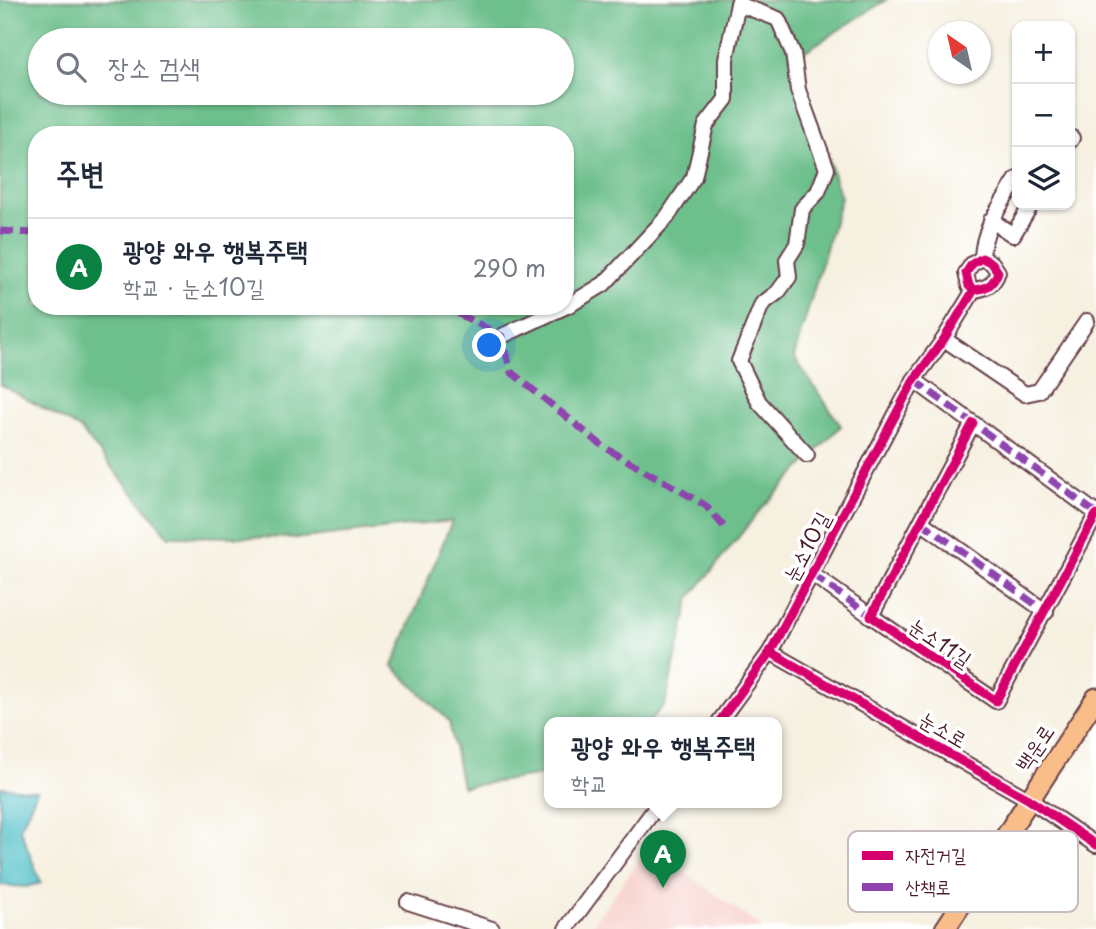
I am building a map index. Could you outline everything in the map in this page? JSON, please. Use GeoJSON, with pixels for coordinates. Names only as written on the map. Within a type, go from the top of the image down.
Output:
{"type":"FeatureCollection","features":[{"type":"Feature","properties":{"kind":"main road","name":"백운로"},"geometry":{"type":"LineString","coordinates":[[1008,831],[1096,698]]}},
{"type":"Feature","properties":{"kind":"main road","name":"백운로"},"geometry":{"type":"LineString","coordinates":[[945,929],[956,912]]}},
{"type":"Feature","properties":{"kind":"street"},"geometry":{"type":"LineString","coordinates":[[574,302],[604,284],[667,217],[694,177],[706,125],[726,99],[726,59],[738,2],[778,19],[793,53],[798,90],[827,170],[818,192],[802,209],[797,244],[787,260],[789,277],[778,292],[762,304],[739,361],[759,402],[807,455]]}},
{"type":"Feature","properties":{"kind":"street"},"geometry":{"type":"LineString","coordinates":[[982,258],[982,243],[991,220],[1012,186]]}},
{"type":"Feature","properties":{"kind":"street"},"geometry":{"type":"LineString","coordinates":[[991,220],[1013,235],[1028,210]]}},
{"type":"Feature","properties":{"kind":"street"},"geometry":{"type":"LineString","coordinates":[[982,258],[992,263],[998,272],[993,283],[984,289],[974,290],[969,286],[967,273],[972,264],[982,258]]}},
{"type":"Feature","properties":{"kind":"street","name":"눈소10길"},"geometry":{"type":"LineString","coordinates":[[723,717],[770,652],[914,380],[944,339],[974,290]]}},
{"type":"Feature","properties":{"kind":"street"},"geometry":{"type":"LineString","coordinates":[[502,336],[547,315]]}},
{"type":"Feature","properties":{"kind":"street"},"geometry":{"type":"LineString","coordinates":[[944,339],[1025,394],[1038,391],[1087,321]]}},
{"type":"Feature","properties":{"kind":"street"},"geometry":{"type":"LineString","coordinates":[[914,380],[1096,514]]}},
{"type":"Feature","properties":{"kind":"street"},"geometry":{"type":"LineString","coordinates":[[813,575],[871,616],[973,424]]}},
{"type":"Feature","properties":{"kind":"street","name":"눈소11길"},"geometry":{"type":"LineString","coordinates":[[871,616],[996,701],[1046,612],[1096,514]]}},
{"type":"Feature","properties":{"kind":"street"},"geometry":{"type":"LineString","coordinates":[[921,522],[1046,612]]}},
{"type":"Feature","properties":{"kind":"street","name":"눈소로"},"geometry":{"type":"LineString","coordinates":[[770,652],[1028,799],[1075,831]]}},
{"type":"Feature","properties":{"kind":"street"},"geometry":{"type":"LineString","coordinates":[[566,929],[656,808]]}},
{"type":"Feature","properties":{"kind":"street","name":"눈소로"},"geometry":{"type":"LineString","coordinates":[[1078,833],[1096,845]]}},
{"type":"Feature","properties":{"kind":"street"},"geometry":{"type":"LineString","coordinates":[[408,902],[492,929]]}},
{"type":"Feature","properties":{"kind":"shaded area"},"geometry":{"type":"Polygon","coordinates":[[[649,847],[764,929],[589,929],[649,847]]]}},
{"type":"Feature","properties":{"kind":"green space"},"geometry":{"type":"Polygon","coordinates":[[[0,0],[886,0],[796,57],[841,198],[794,357],[841,426],[761,509],[690,598],[665,704],[653,717],[544,717],[544,775],[462,787],[449,721],[393,666],[452,521],[303,538],[169,536],[80,429],[0,384],[0,0]]]}},
{"type":"Feature","properties":{"kind":"water"},"geometry":{"type":"Polygon","coordinates":[[[0,787],[37,791],[20,829],[41,883],[26,887],[0,885],[0,787]]]}},
{"type":"Feature","properties":{"kind":"marked path"},"geometry":{"type":"LineString","coordinates":[[0,231],[28,233]]}},
{"type":"Feature","properties":{"kind":"marked path"},"geometry":{"type":"LineString","coordinates":[[461,315],[502,336],[511,372],[604,447],[705,505],[727,530]]}},
{"type":"Feature","properties":{"kind":"marked path"},"geometry":{"type":"LineString","coordinates":[[914,380],[1096,513]]}},
{"type":"Feature","properties":{"kind":"marked path"},"geometry":{"type":"LineString","coordinates":[[921,522],[1046,612]]}},
{"type":"Feature","properties":{"kind":"marked path"},"geometry":{"type":"LineString","coordinates":[[813,575],[871,616]]}},
{"type":"Feature","properties":{"kind":"cycle path"},"geometry":{"type":"LineString","coordinates":[[982,258],[992,263],[998,272],[992,283],[974,290],[969,286],[966,273],[972,264],[982,258]]}},
{"type":"Feature","properties":{"kind":"cycle path"},"geometry":{"type":"LineString","coordinates":[[723,717],[770,652],[914,380],[944,339],[974,290]]}},
{"type":"Feature","properties":{"kind":"cycle path"},"geometry":{"type":"LineString","coordinates":[[973,423],[871,616],[996,701],[1096,515]]}},
{"type":"Feature","properties":{"kind":"cycle path"},"geometry":{"type":"LineString","coordinates":[[770,652],[1028,799],[1075,831]]}},
{"type":"Feature","properties":{"kind":"cycle path"},"geometry":{"type":"LineString","coordinates":[[1078,833],[1096,845]]}},
{"type":"Feature","properties":{"kind":"place","name":"광양 와우 행복주택"},"geometry":{"type":"Point","coordinates":[663,888]}}]}
